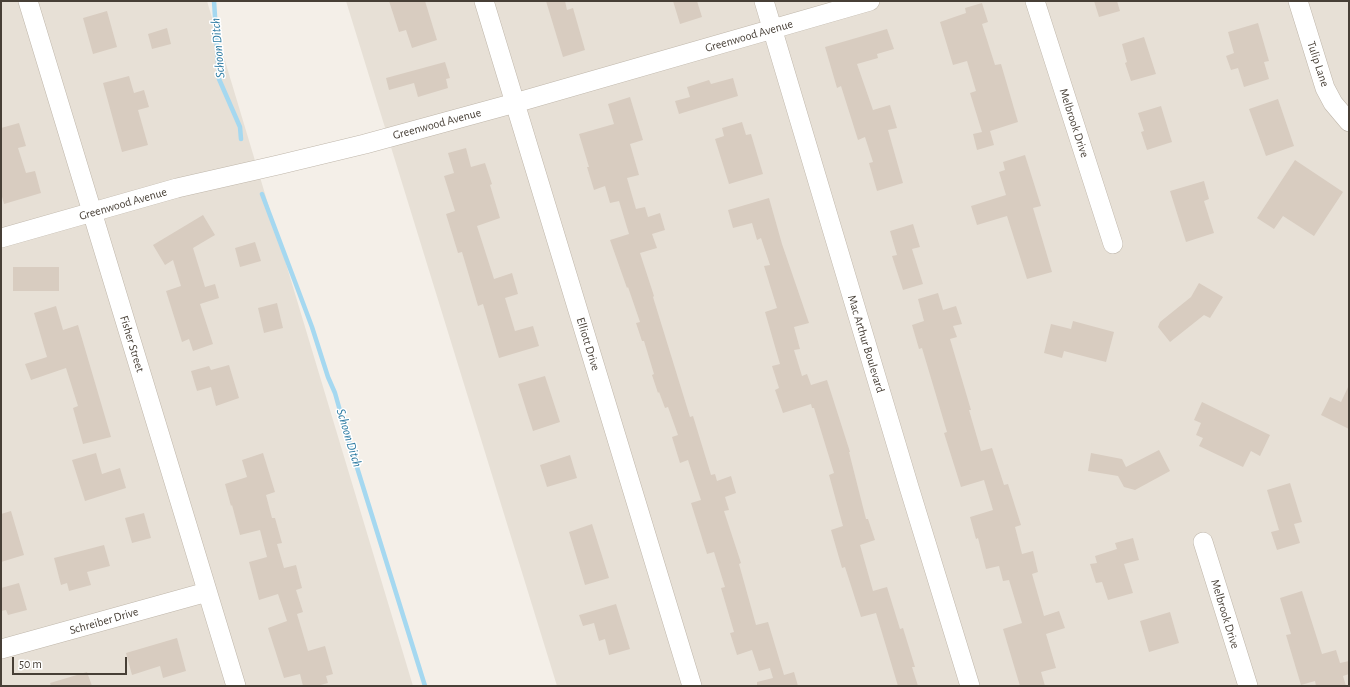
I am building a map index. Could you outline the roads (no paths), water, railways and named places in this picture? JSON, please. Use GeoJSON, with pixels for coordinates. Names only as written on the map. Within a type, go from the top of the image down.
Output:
{"type":"FeatureCollection","features":[{"type":"Feature","properties":{"kind":"street","name":"Fisher Street"},"geometry":{"type":"LineString","coordinates":[[28,1],[236,686]]}},
{"type":"Feature","properties":{"kind":"street","name":"Elliott Drive"},"geometry":{"type":"LineString","coordinates":[[484,1],[692,686]]}},
{"type":"Feature","properties":{"kind":"street","name":"Mac Arthur Boulevard"},"geometry":{"type":"LineString","coordinates":[[764,1],[970,686]]}},
{"type":"Feature","properties":{"kind":"street","name":"Greenwood Avenue"},"geometry":{"type":"LineString","coordinates":[[1,238],[177,188],[365,144],[870,1]]}},
{"type":"Feature","properties":{"kind":"street","name":"Melbrook Drive"},"geometry":{"type":"LineString","coordinates":[[1035,1],[1113,244]]}},
{"type":"Feature","properties":{"kind":"street","name":"Tulip Lane"},"geometry":{"type":"LineString","coordinates":[[1298,1],[1325,88],[1333,103],[1348,122]]}},
{"type":"Feature","properties":{"kind":"street","name":"Melbrook Drive"},"geometry":{"type":"LineString","coordinates":[[1203,542],[1248,686]]}},
{"type":"Feature","properties":{"kind":"street","name":"Schreiber Drive"},"geometry":{"type":"LineString","coordinates":[[1,650],[207,592]]}},
{"type":"Feature","properties":{"kind":"waterway","name":"Schoon Ditch"},"geometry":{"type":"LineString","coordinates":[[214,1],[219,79],[240,127],[241,139]]}},
{"type":"Feature","properties":{"kind":"waterway","name":"Schoon Ditch"},"geometry":{"type":"LineString","coordinates":[[262,194],[335,393],[425,686]]}}]}
